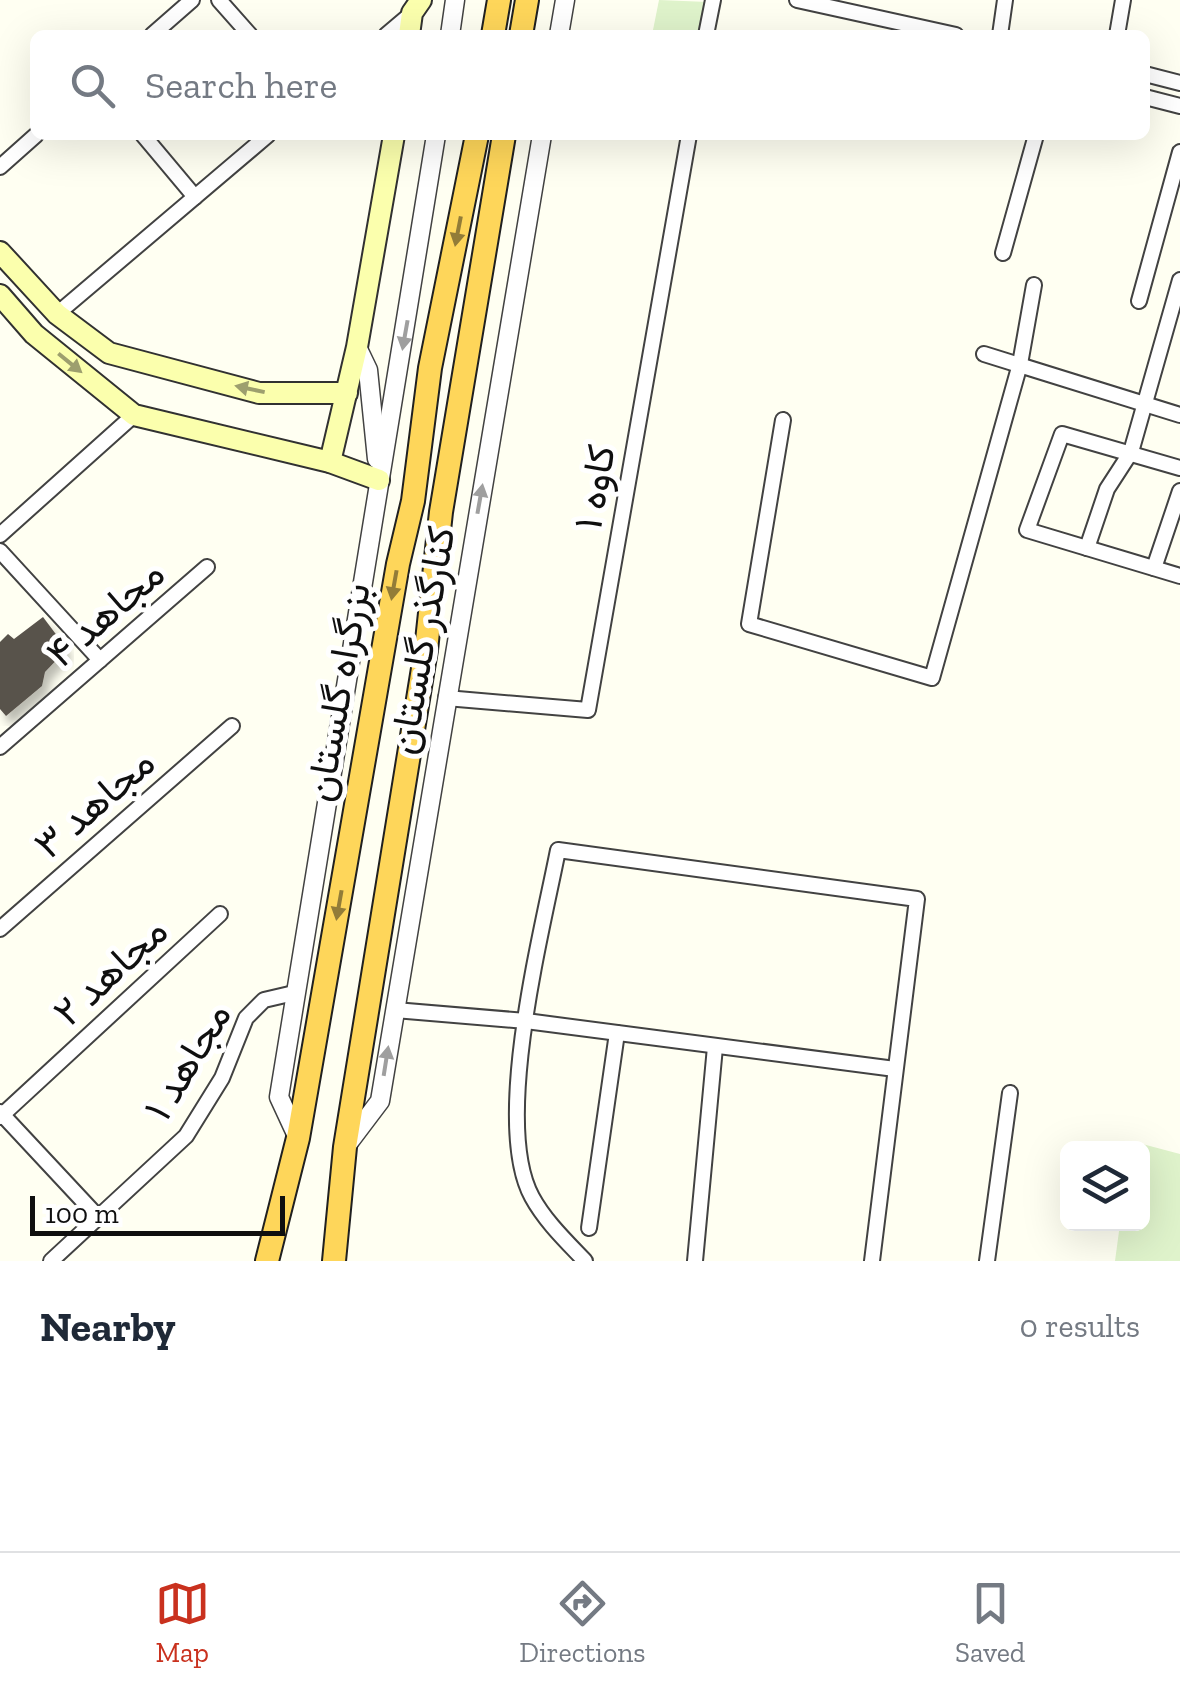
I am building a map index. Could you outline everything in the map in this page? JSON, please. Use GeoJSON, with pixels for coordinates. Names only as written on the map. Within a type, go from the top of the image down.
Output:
{"type":"FeatureCollection","features":[{"type":"Feature","properties":{"kind":"highway"},"geometry":{"type":"LineString","coordinates":[[494,30],[499,0]]}},
{"type":"Feature","properties":{"kind":"highway"},"geometry":{"type":"LineString","coordinates":[[522,30],[527,0]]}},
{"type":"Feature","properties":{"kind":"highway","name":"بزرگراه گلستان"},"geometry":{"type":"LineString","coordinates":[[268,1261],[298,1138],[376,691],[414,500],[430,368],[476,140]]}},
{"type":"Feature","properties":{"kind":"highway","name":"بزرگراه گلستان"},"geometry":{"type":"LineString","coordinates":[[334,1261],[346,1147],[418,697],[442,512],[503,140]]}},
{"type":"Feature","properties":{"kind":"highway"},"geometry":{"type":"LineString","coordinates":[[376,691],[395,704],[418,697]]}},
{"type":"Feature","properties":{"kind":"highway"},"geometry":{"type":"LineString","coordinates":[[369,730],[391,718],[412,732]]}},
{"type":"Feature","properties":{"kind":"main road"},"geometry":{"type":"LineString","coordinates":[[330,462],[357,347],[393,140]]}},
{"type":"Feature","properties":{"kind":"main road"},"geometry":{"type":"LineString","coordinates":[[0,252],[57,314],[109,353],[259,393],[347,393]]}},
{"type":"Feature","properties":{"kind":"main road"},"geometry":{"type":"LineString","coordinates":[[4,308],[134,415],[330,462],[379,480]]}},
{"type":"Feature","properties":{"kind":"main road"},"geometry":{"type":"LineString","coordinates":[[34,334],[57,314]]}},
{"type":"Feature","properties":{"kind":"street"},"geometry":{"type":"LineString","coordinates":[[158,30],[192,0]]}},
{"type":"Feature","properties":{"kind":"street"},"geometry":{"type":"LineString","coordinates":[[219,0],[246,30]]}},
{"type":"Feature","properties":{"kind":"street"},"geometry":{"type":"LineString","coordinates":[[451,30],[455,0]]}},
{"type":"Feature","properties":{"kind":"street"},"geometry":{"type":"LineString","coordinates":[[560,30],[565,0]]}},
{"type":"Feature","properties":{"kind":"street"},"geometry":{"type":"LineString","coordinates":[[707,30],[712,0]]}},
{"type":"Feature","properties":{"kind":"street"},"geometry":{"type":"LineString","coordinates":[[797,0],[933,30]]}},
{"type":"Feature","properties":{"kind":"street"},"geometry":{"type":"LineString","coordinates":[[1001,30],[1006,0]]}},
{"type":"Feature","properties":{"kind":"street"},"geometry":{"type":"LineString","coordinates":[[1119,30],[1123,0]]}},
{"type":"Feature","properties":{"kind":"street"},"geometry":{"type":"LineString","coordinates":[[391,30],[416,6]]}},
{"type":"Feature","properties":{"kind":"street"},"geometry":{"type":"LineString","coordinates":[[1150,75],[1180,83]]}},
{"type":"Feature","properties":{"kind":"street"},"geometry":{"type":"LineString","coordinates":[[1150,97],[1180,106]]}},
{"type":"Feature","properties":{"kind":"street"},"geometry":{"type":"LineString","coordinates":[[0,166],[30,140]]}},
{"type":"Feature","properties":{"kind":"street"},"geometry":{"type":"LineString","coordinates":[[147,140],[195,197]]}},
{"type":"Feature","properties":{"kind":"street"},"geometry":{"type":"LineString","coordinates":[[57,314],[262,140]]}},
{"type":"Feature","properties":{"kind":"street","name":"کنارگذر گلستان"},"geometry":{"type":"LineString","coordinates":[[298,1138],[279,1097],[435,140]]}},
{"type":"Feature","properties":{"kind":"street","name":"کنارگذر گلستان"},"geometry":{"type":"LineString","coordinates":[[346,1147],[380,1101],[541,140]]}},
{"type":"Feature","properties":{"kind":"street","name":"کاوه ۱"},"geometry":{"type":"LineString","coordinates":[[446,698],[588,710],[688,140]]}},
{"type":"Feature","properties":{"kind":"street"},"geometry":{"type":"LineString","coordinates":[[1003,253],[1035,140]]}},
{"type":"Feature","properties":{"kind":"street"},"geometry":{"type":"LineString","coordinates":[[1139,301],[1180,152]]}},
{"type":"Feature","properties":{"kind":"street"},"geometry":{"type":"LineString","coordinates":[[1087,548],[1107,490],[1131,452],[1180,280]]}},
{"type":"Feature","properties":{"kind":"street"},"geometry":{"type":"LineString","coordinates":[[783,420],[749,624],[932,678],[1020,364],[1034,285]]}},
{"type":"Feature","properties":{"kind":"street"},"geometry":{"type":"LineString","coordinates":[[357,347],[368,370],[379,480]]}},
{"type":"Feature","properties":{"kind":"street"},"geometry":{"type":"LineString","coordinates":[[984,354],[1180,415]]}},
{"type":"Feature","properties":{"kind":"street"},"geometry":{"type":"LineString","coordinates":[[0,535],[134,415]]}},
{"type":"Feature","properties":{"kind":"street"},"geometry":{"type":"LineString","coordinates":[[1180,468],[1062,434],[1027,530],[1180,576]]}},
{"type":"Feature","properties":{"kind":"street"},"geometry":{"type":"LineString","coordinates":[[1154,568],[1180,492]]}},
{"type":"Feature","properties":{"kind":"street"},"geometry":{"type":"LineString","coordinates":[[0,551],[100,660]]}},
{"type":"Feature","properties":{"kind":"street","name":"مجاهد ۴"},"geometry":{"type":"LineString","coordinates":[[0,747],[207,567]]}},
{"type":"Feature","properties":{"kind":"street","name":"مجاهد ۳"},"geometry":{"type":"LineString","coordinates":[[2,923],[232,726]]}},
{"type":"Feature","properties":{"kind":"street"},"geometry":{"type":"LineString","coordinates":[[586,1261],[530,1195],[517,1142],[526,1021],[558,850],[918,898],[872,1261]]}},
{"type":"Feature","properties":{"kind":"street","name":"مجاهد ۲"},"geometry":{"type":"LineString","coordinates":[[1,1114],[220,914]]}},
{"type":"Feature","properties":{"kind":"street","name":"۱ مجاهد"},"geometry":{"type":"LineString","coordinates":[[50,1261],[186,1136],[222,1078],[246,1018],[264,1000],[294,993]]}},
{"type":"Feature","properties":{"kind":"street"},"geometry":{"type":"LineString","coordinates":[[395,1010],[526,1021],[895,1069]]}},
{"type":"Feature","properties":{"kind":"street"},"geometry":{"type":"LineString","coordinates":[[589,1228],[617,1033]]}},
{"type":"Feature","properties":{"kind":"street"},"geometry":{"type":"LineString","coordinates":[[695,1261],[715,1047]]}},
{"type":"Feature","properties":{"kind":"street"},"geometry":{"type":"LineString","coordinates":[[987,1261],[1010,1093]]}},
{"type":"Feature","properties":{"kind":"street"},"geometry":{"type":"LineString","coordinates":[[1,1114],[98,1217]]}},
{"type":"Feature","properties":{"kind":"green space"},"geometry":{"type":"Polygon","coordinates":[[[659,0],[708,2],[701,30],[653,30],[659,0]]]}},
{"type":"Feature","properties":{"kind":"green space"},"geometry":{"type":"Polygon","coordinates":[[[1150,1146],[1180,1154],[1180,1261],[1115,1261],[1119,1231],[1150,1231],[1150,1146]]]}},
{"type":"Feature","properties":{"kind":"building"},"geometry":{"type":"Polygon","coordinates":[[[43,617],[67,649],[45,672],[42,686],[6,716],[0,709],[0,642],[8,634],[14,639],[43,617]]]}}]}
